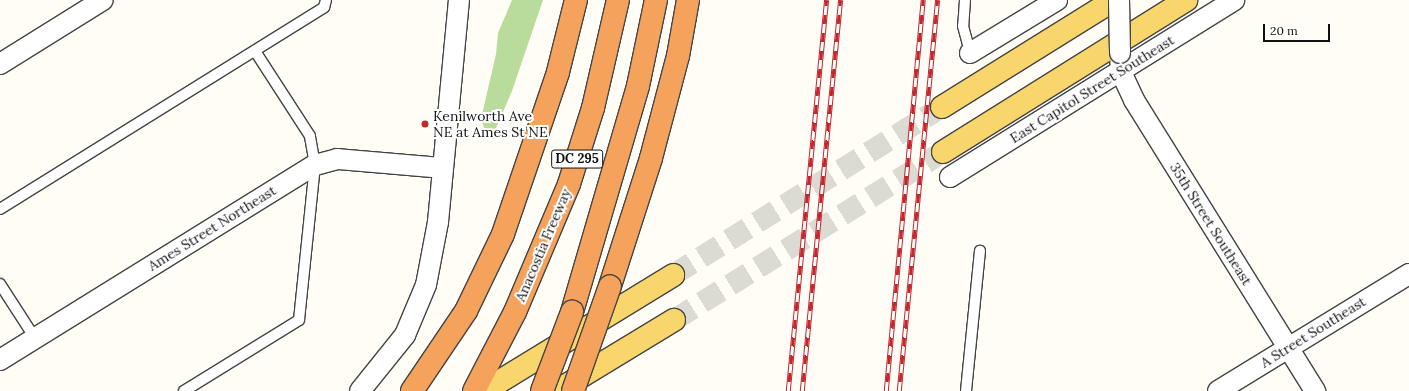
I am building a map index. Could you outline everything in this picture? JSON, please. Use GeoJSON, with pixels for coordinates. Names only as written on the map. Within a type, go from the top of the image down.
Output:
{"type":"FeatureCollection","features":[{"type":"Feature","properties":{"kind":"highway"},"geometry":{"type":"LineString","coordinates":[[412,391],[466,311],[503,234],[558,72],[576,0]]}},
{"type":"Feature","properties":{"kind":"highway","name":"Anacostia Freeway"},"geometry":{"type":"LineString","coordinates":[[474,391],[515,312],[569,184],[593,108],[618,0]]}},
{"type":"Feature","properties":{"kind":"highway"},"geometry":{"type":"LineString","coordinates":[[542,391],[572,312],[636,93],[656,0]]}},
{"type":"Feature","properties":{"kind":"highway"},"geometry":{"type":"LineString","coordinates":[[573,391],[610,286],[656,136],[678,56],[688,0]]}},
{"type":"Feature","properties":{"kind":"main road"},"geometry":{"type":"LineString","coordinates":[[942,107],[1114,0]]}},
{"type":"Feature","properties":{"kind":"main road","name":"East Capitol Street Southeast"},"geometry":{"type":"LineString","coordinates":[[943,152],[1186,0]]}},
{"type":"Feature","properties":{"kind":"main road"},"geometry":{"type":"LineString","coordinates":[[484,391],[673,275]]}},
{"type":"Feature","properties":{"kind":"main road"},"geometry":{"type":"LineString","coordinates":[[558,391],[674,320]]}},
{"type":"Feature","properties":{"kind":"street"},"geometry":{"type":"LineString","coordinates":[[0,64],[103,0]]}},
{"type":"Feature","properties":{"kind":"street"},"geometry":{"type":"LineString","coordinates":[[360,391],[405,335],[420,306],[435,243],[459,0]]}},
{"type":"Feature","properties":{"kind":"street"},"geometry":{"type":"LineString","coordinates":[[970,53],[1057,0]]}},
{"type":"Feature","properties":{"kind":"street"},"geometry":{"type":"LineString","coordinates":[[1119,0],[1121,62]]}},
{"type":"Feature","properties":{"kind":"street","name":"East Capitol Street Southeast"},"geometry":{"type":"LineString","coordinates":[[950,177],[1121,62],[1234,0]]}},
{"type":"Feature","properties":{"kind":"street","name":"35th Street Southeast"},"geometry":{"type":"LineString","coordinates":[[1121,62],[1134,100],[1315,391]]}},
{"type":"Feature","properties":{"kind":"street","name":"Ames Street Northeast"},"geometry":{"type":"LineString","coordinates":[[0,360],[315,165],[337,159],[443,168]]}},
{"type":"Feature","properties":{"kind":"street","name":"A Street Southeast"},"geometry":{"type":"LineString","coordinates":[[1218,391],[1409,274]]}},
{"type":"Feature","properties":{"kind":"lane"},"geometry":{"type":"LineString","coordinates":[[0,209],[324,7],[326,0]]}},
{"type":"Feature","properties":{"kind":"lane"},"geometry":{"type":"LineString","coordinates":[[965,0],[963,26],[970,53]]}},
{"type":"Feature","properties":{"kind":"lane"},"geometry":{"type":"LineString","coordinates":[[184,391],[299,320],[315,165],[310,136],[255,51]]}},
{"type":"Feature","properties":{"kind":"lane"},"geometry":{"type":"LineString","coordinates":[[966,391],[980,251]]}},
{"type":"Feature","properties":{"kind":"lane"},"geometry":{"type":"LineString","coordinates":[[0,284],[35,338]]}},
{"type":"Feature","properties":{"kind":"green space"},"geometry":{"type":"Polygon","coordinates":[[[512,0],[543,0],[512,91],[496,128],[485,131],[481,119],[496,54],[498,33],[512,0]]]}},
{"type":"Feature","properties":{"kind":"tunnel"},"geometry":{"type":"LineString","coordinates":[[673,275],[942,107]]}},
{"type":"Feature","properties":{"kind":"tunnel"},"geometry":{"type":"LineString","coordinates":[[674,320],[943,152]]}},
{"type":"Feature","properties":{"kind":"railway"},"geometry":{"type":"LineString","coordinates":[[788,391],[826,0]]}},
{"type":"Feature","properties":{"kind":"railway"},"geometry":{"type":"LineString","coordinates":[[802,391],[840,0]]}},
{"type":"Feature","properties":{"kind":"railway"},"geometry":{"type":"LineString","coordinates":[[886,391],[923,0]]}},
{"type":"Feature","properties":{"kind":"railway"},"geometry":{"type":"LineString","coordinates":[[899,391],[937,0]]}},
{"type":"Feature","properties":{"kind":"place","name":"Kenilworth Ave NE at Ames St NE"},"geometry":{"type":"Point","coordinates":[425,124]}}]}
